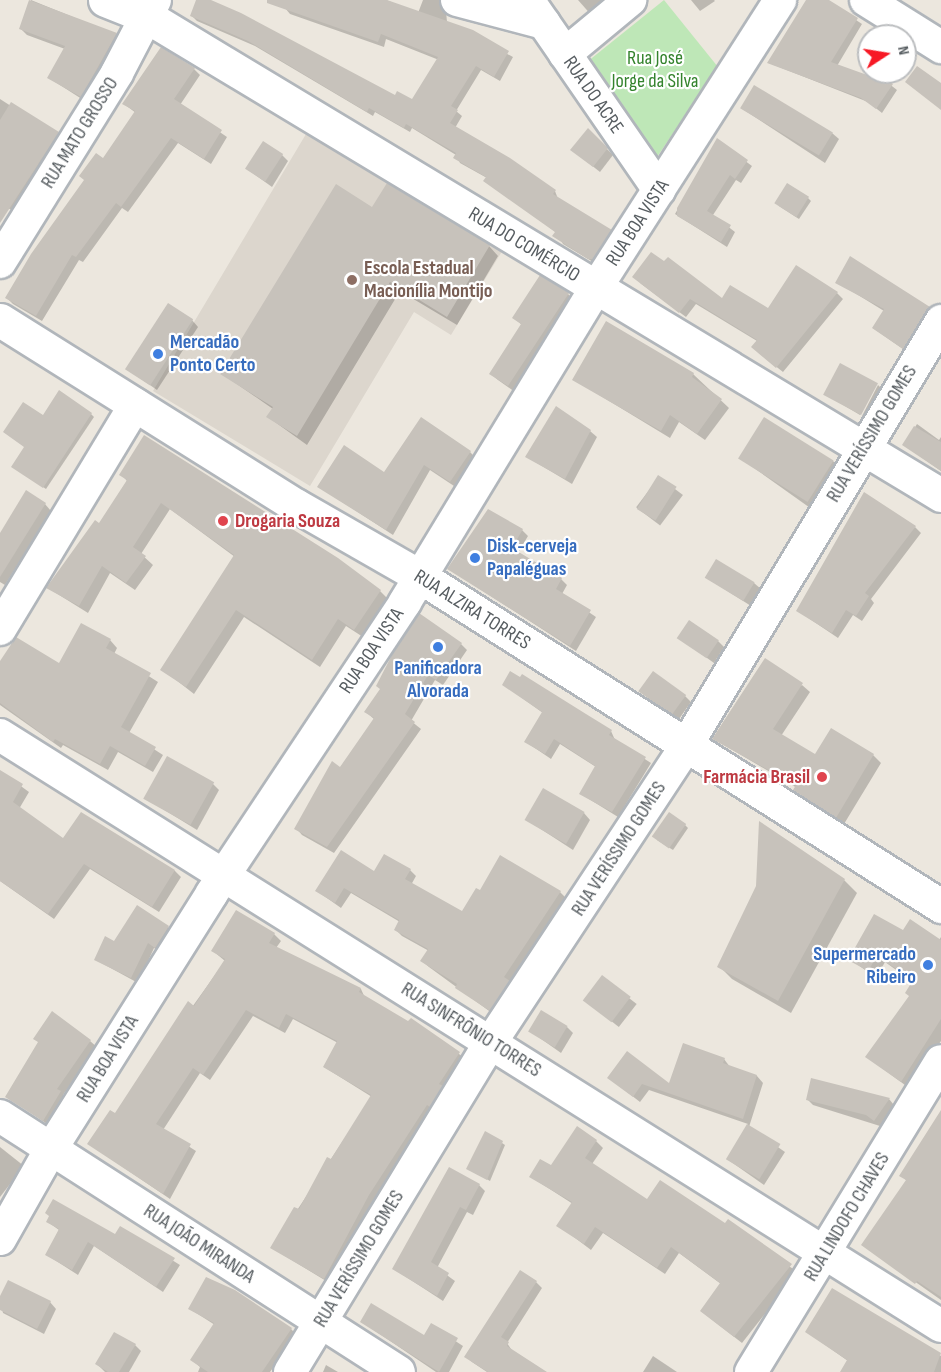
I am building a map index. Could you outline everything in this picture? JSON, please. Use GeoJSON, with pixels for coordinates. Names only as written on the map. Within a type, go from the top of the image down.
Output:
{"type":"FeatureCollection","features":[{"type":"Feature","properties":{"kind":"main road","name":"RUA DO COMÉRCIO"},"geometry":{"type":"LineString","coordinates":[[105,0],[151,9],[596,288],[941,495]]}},
{"type":"Feature","properties":{"kind":"main road","name":"RUA ALZIRA TORRES"},"geometry":{"type":"LineString","coordinates":[[0,320],[135,405],[419,576],[941,906]]}},
{"type":"Feature","properties":{"kind":"street"},"geometry":{"type":"LineString","coordinates":[[458,0],[536,11]]}},
{"type":"Feature","properties":{"kind":"street"},"geometry":{"type":"LineString","coordinates":[[565,54],[630,0]]}},
{"type":"Feature","properties":{"kind":"street","name":"RUA BOA VISTA"},"geometry":{"type":"LineString","coordinates":[[0,1239],[51,1149],[225,873],[419,576],[596,288],[780,0]]}},
{"type":"Feature","properties":{"kind":"street"},"geometry":{"type":"LineString","coordinates":[[866,0],[941,47]]}},
{"type":"Feature","properties":{"kind":"street","name":"RUA MATO GROSSO"},"geometry":{"type":"LineString","coordinates":[[0,262],[151,9]]}},
{"type":"Feature","properties":{"kind":"street","name":"RUA DO ACRE"},"geometry":{"type":"LineString","coordinates":[[536,11],[659,190]]}},
{"type":"Feature","properties":{"kind":"street","name":"RUA VERÍSSIMO GOMES"},"geometry":{"type":"LineString","coordinates":[[290,1372],[491,1042],[686,746],[941,321]]}},
{"type":"Feature","properties":{"kind":"street"},"geometry":{"type":"LineString","coordinates":[[0,629],[135,405]]}},
{"type":"Feature","properties":{"kind":"street","name":"RUA SINFRÔNIO TORRES"},"geometry":{"type":"LineString","coordinates":[[0,735],[225,873],[941,1326]]}},
{"type":"Feature","properties":{"kind":"street","name":"RUA LINDOFO CHAVES"},"geometry":{"type":"LineString","coordinates":[[751,1372],[941,1061]]}},
{"type":"Feature","properties":{"kind":"street","name":"RUA JOÃO MIRANDA"},"geometry":{"type":"LineString","coordinates":[[0,1116],[399,1372]]}},
{"type":"Feature","properties":{"kind":"shaded area","name":"Escola Estadual Macionília Montijo"},"geometry":{"type":"Polygon","coordinates":[[[309,129],[504,248],[451,335],[414,312],[310,486],[153,391],[309,129]]]}},
{"type":"Feature","properties":{"kind":"green space","name":"Rua José Jorge da Silva"},"geometry":{"type":"Polygon","coordinates":[[[664,0],[718,67],[657,157],[587,62],[664,0]]]}},
{"type":"Feature","properties":{"kind":"building"},"geometry":{"type":"Polygon","coordinates":[[[29,0],[117,33],[81,97],[47,78],[65,46],[19,29],[29,0]]]}},
{"type":"Feature","properties":{"kind":"building"},"geometry":{"type":"Polygon","coordinates":[[[196,0],[211,0],[241,13],[395,95],[397,91],[412,99],[438,57],[381,34],[378,42],[267,3],[267,0],[387,0],[473,30],[509,51],[494,77],[476,66],[451,106],[458,110],[450,123],[510,158],[556,190],[553,194],[612,230],[593,259],[588,259],[552,236],[555,232],[483,181],[486,177],[453,158],[456,153],[406,124],[404,128],[369,108],[367,112],[248,41],[190,16],[196,0]]]}},
{"type":"Feature","properties":{"kind":"building"},"geometry":{"type":"Polygon","coordinates":[[[806,0],[829,0],[858,18],[831,62],[857,71],[857,84],[893,84],[876,109],[861,98],[767,63],[806,0]]]}},
{"type":"Feature","properties":{"kind":"building"},"geometry":{"type":"Polygon","coordinates":[[[161,47],[195,68],[174,99],[222,130],[204,159],[171,138],[121,207],[116,203],[76,257],[72,255],[36,316],[5,298],[31,254],[84,180],[79,176],[96,153],[103,158],[135,111],[122,104],[161,47]]]}},
{"type":"Feature","properties":{"kind":"building"},"geometry":{"type":"Polygon","coordinates":[[[917,66],[941,83],[941,110],[908,84],[917,84],[917,66]]]}},
{"type":"Feature","properties":{"kind":"building"},"geometry":{"type":"Polygon","coordinates":[[[754,85],[833,132],[819,156],[740,108],[754,85]]]}},
{"type":"Feature","properties":{"kind":"building"},"geometry":{"type":"Polygon","coordinates":[[[11,102],[59,132],[0,223],[0,120],[11,102]]]}},
{"type":"Feature","properties":{"kind":"building"},"geometry":{"type":"Polygon","coordinates":[[[588,128],[608,148],[593,167],[570,150],[588,128]]]}},
{"type":"Feature","properties":{"kind":"building"},"geometry":{"type":"Polygon","coordinates":[[[717,138],[748,160],[735,179],[730,175],[707,211],[731,225],[721,242],[677,216],[677,208],[717,138]]]}},
{"type":"Feature","properties":{"kind":"building"},"geometry":{"type":"Polygon","coordinates":[[[263,141],[283,154],[265,182],[245,169],[263,141]]]}},
{"type":"Feature","properties":{"kind":"building"},"geometry":{"type":"Polygon","coordinates":[[[387,183],[490,245],[447,317],[390,282],[297,436],[266,417],[273,407],[220,374],[336,184],[372,207],[387,183]]]}},
{"type":"Feature","properties":{"kind":"building"},"geometry":{"type":"Polygon","coordinates":[[[787,183],[809,197],[796,217],[774,203],[787,183]]]}},
{"type":"Feature","properties":{"kind":"building"},"geometry":{"type":"Polygon","coordinates":[[[651,252],[664,261],[668,257],[722,298],[730,285],[768,308],[796,265],[838,292],[776,368],[751,347],[757,340],[690,299],[679,313],[632,277],[651,252]]]}},
{"type":"Feature","properties":{"kind":"building"},"geometry":{"type":"Polygon","coordinates":[[[850,256],[930,307],[903,349],[872,328],[884,309],[835,283],[850,256]]]}},
{"type":"Feature","properties":{"kind":"building"},"geometry":{"type":"Polygon","coordinates":[[[540,275],[569,293],[508,386],[489,374],[521,324],[512,318],[540,275]]]}},
{"type":"Feature","properties":{"kind":"building"},"geometry":{"type":"Polygon","coordinates":[[[168,303],[193,319],[150,386],[125,369],[168,303]]]}},
{"type":"Feature","properties":{"kind":"building"},"geometry":{"type":"Polygon","coordinates":[[[606,321],[694,373],[692,377],[722,399],[697,434],[670,415],[661,431],[572,380],[606,321]]]}},
{"type":"Feature","properties":{"kind":"building"},"geometry":{"type":"Polygon","coordinates":[[[840,363],[878,383],[861,415],[823,395],[840,363]]]}},
{"type":"Feature","properties":{"kind":"building"},"geometry":{"type":"Polygon","coordinates":[[[59,390],[92,413],[43,488],[11,467],[24,447],[3,432],[23,402],[43,415],[59,390]]]}},
{"type":"Feature","properties":{"kind":"building"},"geometry":{"type":"Polygon","coordinates":[[[556,406],[591,430],[565,479],[525,457],[556,406]]]}},
{"type":"Feature","properties":{"kind":"building"},"geometry":{"type":"Polygon","coordinates":[[[421,417],[471,451],[450,482],[424,465],[386,530],[317,487],[344,445],[384,472],[421,417]]]}},
{"type":"Feature","properties":{"kind":"building"},"geometry":{"type":"Polygon","coordinates":[[[764,417],[834,460],[808,502],[738,459],[764,417]]]}},
{"type":"Feature","properties":{"kind":"building"},"geometry":{"type":"Polygon","coordinates":[[[914,426],[941,442],[941,471],[902,445],[914,426]]]}},
{"type":"Feature","properties":{"kind":"building"},"geometry":{"type":"Polygon","coordinates":[[[144,435],[338,558],[381,590],[354,630],[338,619],[312,660],[236,610],[186,687],[160,670],[234,555],[161,503],[133,547],[146,556],[126,583],[102,566],[79,606],[46,588],[95,520],[99,523],[127,480],[119,475],[144,435]]]}},
{"type":"Feature","properties":{"kind":"building"},"geometry":{"type":"Polygon","coordinates":[[[658,475],[677,487],[655,521],[637,509],[658,475]]]}},
{"type":"Feature","properties":{"kind":"building"},"geometry":{"type":"Polygon","coordinates":[[[26,490],[46,503],[0,577],[0,533],[26,490]]]}},
{"type":"Feature","properties":{"kind":"building"},"geometry":{"type":"Polygon","coordinates":[[[864,492],[916,526],[865,593],[869,596],[856,616],[846,610],[832,633],[796,611],[864,492]]]}},
{"type":"Feature","properties":{"kind":"building"},"geometry":{"type":"Polygon","coordinates":[[[488,509],[523,529],[512,548],[562,578],[556,589],[591,610],[570,646],[447,569],[488,509]]]}},
{"type":"Feature","properties":{"kind":"building"},"geometry":{"type":"Polygon","coordinates":[[[716,559],[755,582],[743,601],[705,578],[716,559]]]}},
{"type":"Feature","properties":{"kind":"building"},"geometry":{"type":"Polygon","coordinates":[[[419,613],[462,643],[436,680],[428,675],[405,714],[415,722],[327,847],[294,829],[332,761],[340,767],[374,718],[364,712],[380,689],[376,686],[394,651],[419,613]]]}},
{"type":"Feature","properties":{"kind":"building"},"geometry":{"type":"Polygon","coordinates":[[[689,620],[719,640],[707,658],[677,638],[689,620]]]}},
{"type":"Feature","properties":{"kind":"building"},"geometry":{"type":"Polygon","coordinates":[[[81,623],[111,639],[106,648],[151,673],[121,727],[156,747],[145,766],[110,746],[100,764],[55,739],[53,742],[0,703],[0,661],[16,637],[59,663],[81,623]]]}},
{"type":"Feature","properties":{"kind":"building"},"geometry":{"type":"Polygon","coordinates":[[[765,658],[803,683],[773,729],[815,754],[831,728],[874,754],[836,818],[793,790],[796,785],[712,739],[765,658]]]}},
{"type":"Feature","properties":{"kind":"building"},"geometry":{"type":"Polygon","coordinates":[[[510,671],[520,677],[522,674],[612,730],[609,735],[646,757],[612,812],[579,794],[595,766],[554,739],[545,754],[524,742],[542,712],[502,685],[510,671]]]}},
{"type":"Feature","properties":{"kind":"building"},"geometry":{"type":"Polygon","coordinates":[[[653,671],[686,695],[671,715],[638,691],[653,671]]]}},
{"type":"Feature","properties":{"kind":"building"},"geometry":{"type":"Polygon","coordinates":[[[167,756],[214,782],[190,825],[143,799],[167,756]]]}},
{"type":"Feature","properties":{"kind":"building"},"geometry":{"type":"Polygon","coordinates":[[[0,770],[23,784],[13,802],[63,838],[81,812],[175,870],[152,907],[84,864],[48,914],[0,881],[0,770]]]}},
{"type":"Feature","properties":{"kind":"building"},"geometry":{"type":"Polygon","coordinates":[[[543,788],[585,812],[566,844],[524,820],[543,788]]]}},
{"type":"Feature","properties":{"kind":"building"},"geometry":{"type":"Polygon","coordinates":[[[669,812],[686,824],[669,849],[652,837],[669,812]]]}},
{"type":"Feature","properties":{"kind":"building"},"geometry":{"type":"Polygon","coordinates":[[[759,821],[845,879],[778,1001],[717,967],[756,886],[759,821]]]}},
{"type":"Feature","properties":{"kind":"building"},"geometry":{"type":"Polygon","coordinates":[[[341,850],[374,871],[384,854],[411,869],[405,879],[462,911],[476,888],[480,890],[500,855],[561,891],[504,977],[510,981],[490,1011],[455,988],[457,984],[420,961],[428,949],[394,930],[399,920],[344,888],[335,903],[315,891],[341,850]]]}},
{"type":"Feature","properties":{"kind":"building"},"geometry":{"type":"Polygon","coordinates":[[[137,905],[169,926],[155,948],[148,943],[131,978],[94,960],[105,936],[114,941],[137,905]]]}},
{"type":"Feature","properties":{"kind":"building"},"geometry":{"type":"Polygon","coordinates":[[[236,910],[275,933],[269,943],[361,988],[359,992],[408,1021],[411,1018],[460,1052],[439,1084],[443,1086],[430,1107],[427,1105],[369,1195],[324,1279],[270,1248],[294,1207],[299,1209],[327,1157],[331,1159],[371,1095],[323,1067],[337,1041],[286,1014],[279,1028],[246,1010],[203,1075],[193,1068],[156,1124],[191,1144],[163,1194],[87,1144],[110,1110],[115,1113],[188,1001],[194,1006],[225,959],[211,951],[236,910]]]}},
{"type":"Feature","properties":{"kind":"building"},"geometry":{"type":"Polygon","coordinates":[[[874,914],[903,930],[910,919],[941,940],[941,1019],[901,1082],[865,1057],[909,996],[905,993],[913,980],[877,956],[868,971],[848,960],[874,914]]]}},
{"type":"Feature","properties":{"kind":"building"},"geometry":{"type":"Polygon","coordinates":[[[602,975],[631,997],[611,1022],[583,1001],[602,975]]]}},
{"type":"Feature","properties":{"kind":"building"},"geometry":{"type":"Polygon","coordinates":[[[541,1010],[568,1026],[555,1047],[528,1031],[541,1010]]]}},
{"type":"Feature","properties":{"kind":"building"},"geometry":{"type":"Polygon","coordinates":[[[52,1011],[91,1040],[57,1089],[61,1091],[43,1121],[5,1097],[38,1042],[33,1039],[52,1011]]]}},
{"type":"Feature","properties":{"kind":"building"},"geometry":{"type":"Polygon","coordinates":[[[683,1043],[725,1058],[723,1063],[757,1075],[743,1119],[642,1084],[633,1097],[607,1078],[627,1051],[669,1083],[683,1043]]]}},
{"type":"Feature","properties":{"kind":"building"},"geometry":{"type":"Polygon","coordinates":[[[811,1078],[890,1098],[874,1121],[866,1115],[806,1100],[811,1078]]]}},
{"type":"Feature","properties":{"kind":"building"},"geometry":{"type":"Polygon","coordinates":[[[941,1110],[941,1297],[917,1281],[915,1284],[861,1245],[906,1180],[899,1176],[941,1110]]]}},
{"type":"Feature","properties":{"kind":"building"},"geometry":{"type":"Polygon","coordinates":[[[747,1124],[780,1144],[759,1179],[726,1159],[747,1124]]]}},
{"type":"Feature","properties":{"kind":"building"},"geometry":{"type":"Polygon","coordinates":[[[577,1126],[597,1140],[585,1158],[647,1199],[660,1180],[725,1223],[728,1219],[792,1264],[734,1337],[700,1311],[720,1283],[671,1247],[657,1268],[595,1227],[584,1244],[556,1226],[572,1202],[529,1177],[540,1159],[551,1165],[577,1126]]]}},
{"type":"Feature","properties":{"kind":"building"},"geometry":{"type":"Polygon","coordinates":[[[485,1131],[503,1141],[487,1180],[466,1169],[485,1131]]]}},
{"type":"Feature","properties":{"kind":"building"},"geometry":{"type":"Polygon","coordinates":[[[449,1167],[480,1184],[466,1210],[460,1207],[431,1262],[449,1273],[437,1296],[392,1269],[449,1167]]]}},
{"type":"Feature","properties":{"kind":"building"},"geometry":{"type":"Polygon","coordinates":[[[53,1199],[115,1234],[120,1226],[175,1258],[156,1287],[88,1242],[72,1270],[45,1255],[59,1229],[46,1222],[49,1216],[45,1213],[53,1199]]]}},
{"type":"Feature","properties":{"kind":"building"},"geometry":{"type":"Polygon","coordinates":[[[520,1270],[537,1281],[501,1337],[509,1342],[507,1346],[547,1372],[488,1372],[464,1357],[520,1270]]]}},
{"type":"Feature","properties":{"kind":"building"},"geometry":{"type":"Polygon","coordinates":[[[206,1277],[235,1290],[292,1328],[262,1372],[208,1372],[190,1360],[214,1323],[188,1309],[206,1277]]]}},
{"type":"Feature","properties":{"kind":"building"},"geometry":{"type":"Polygon","coordinates":[[[8,1280],[51,1301],[37,1329],[0,1310],[0,1296],[8,1280]]]}},
{"type":"Feature","properties":{"kind":"building"},"geometry":{"type":"Polygon","coordinates":[[[832,1288],[941,1353],[934,1372],[840,1372],[847,1360],[805,1332],[832,1288]]]}},
{"type":"Feature","properties":{"kind":"building"},"geometry":{"type":"Polygon","coordinates":[[[371,1303],[424,1335],[431,1323],[458,1338],[439,1372],[360,1322],[371,1303]]]}},
{"type":"Feature","properties":{"kind":"building"},"geometry":{"type":"Polygon","coordinates":[[[114,1332],[136,1344],[119,1372],[108,1372],[95,1364],[114,1332]]]}},
{"type":"Feature","properties":{"kind":"place","name":"Escola Estadual Macionília Montijo"},"geometry":{"type":"Point","coordinates":[352,280]}},
{"type":"Feature","properties":{"kind":"place","name":"Mercadão Ponto Certo"},"geometry":{"type":"Point","coordinates":[158,354]}},
{"type":"Feature","properties":{"kind":"place","name":"Drogaria Souza"},"geometry":{"type":"Point","coordinates":[223,521]}},
{"type":"Feature","properties":{"kind":"place","name":"Disk-cerveja Papaléguas"},"geometry":{"type":"Point","coordinates":[475,558]}},
{"type":"Feature","properties":{"kind":"place","name":"Panificadora Alvorada"},"geometry":{"type":"Point","coordinates":[438,647]}},
{"type":"Feature","properties":{"kind":"place","name":"Farmácia Brasil"},"geometry":{"type":"Point","coordinates":[822,777]}},
{"type":"Feature","properties":{"kind":"place","name":"Supermercado Ribeiro"},"geometry":{"type":"Point","coordinates":[928,965]}}]}
